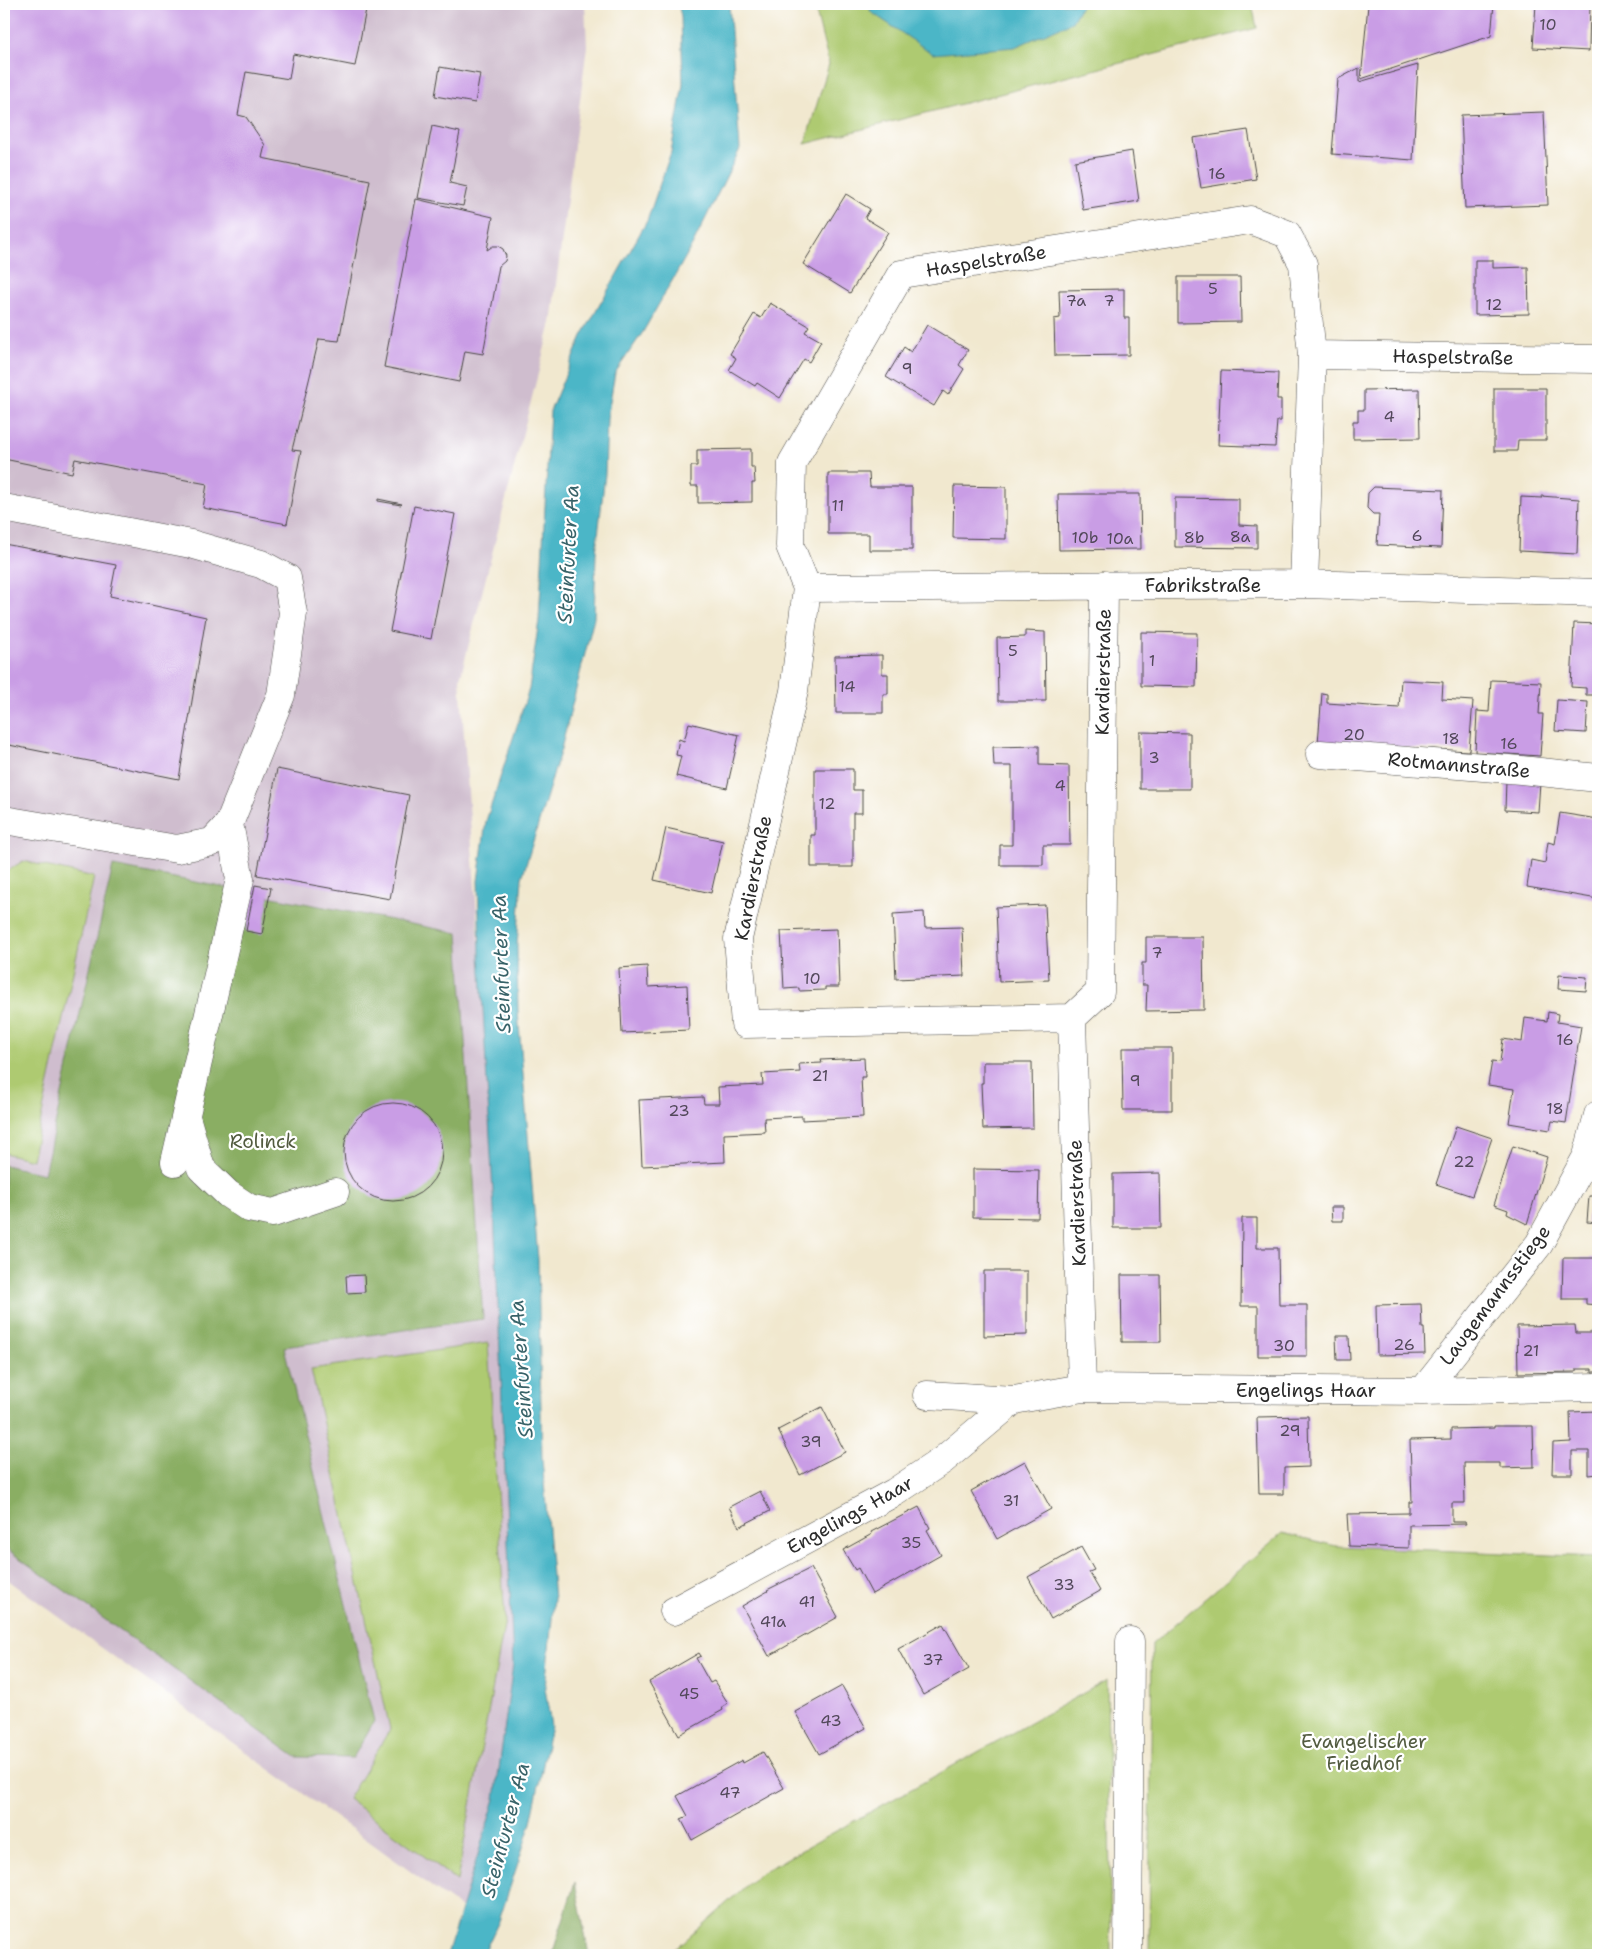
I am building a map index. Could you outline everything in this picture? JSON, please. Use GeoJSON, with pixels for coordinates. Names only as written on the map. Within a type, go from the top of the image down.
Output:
{"type":"FeatureCollection","features":[{"type":"Feature","properties":{"kind":"street","name":"Haspelstraße"},"geometry":{"type":"LineString","coordinates":[[807,588],[790,546],[792,463],[901,274],[1250,220],[1287,234],[1302,264],[1312,355],[1304,584]]}},
{"type":"Feature","properties":{"kind":"street","name":"Haspelstraße"},"geometry":{"type":"LineString","coordinates":[[1312,355],[1593,359]]}},
{"type":"Feature","properties":{"kind":"street"},"geometry":{"type":"LineString","coordinates":[[4,508],[191,544],[261,564],[287,578],[293,613],[280,696],[229,824],[212,842],[177,849],[4,820]]}},
{"type":"Feature","properties":{"kind":"street","name":"Fabrikstraße"},"geometry":{"type":"LineString","coordinates":[[807,588],[1304,584],[1598,593]]}},
{"type":"Feature","properties":{"kind":"street","name":"Kardierstraße"},"geometry":{"type":"LineString","coordinates":[[807,588],[794,691],[738,939],[745,1024],[1072,1018],[1100,992],[1104,585]]}},
{"type":"Feature","properties":{"kind":"street","name":"Rotmannstraße"},"geometry":{"type":"LineString","coordinates":[[1320,754],[1598,778]]}},
{"type":"Feature","properties":{"kind":"street"},"geometry":{"type":"LineString","coordinates":[[175,1162],[240,879],[229,824]]}},
{"type":"Feature","properties":{"kind":"street","name":"Kardierstraße"},"geometry":{"type":"LineString","coordinates":[[1072,1018],[1082,1388]]}},
{"type":"Feature","properties":{"kind":"street","name":"Laugemannsstiege"},"geometry":{"type":"LineString","coordinates":[[1423,1391],[1539,1244],[1593,1156],[1598,1115]]}},
{"type":"Feature","properties":{"kind":"street"},"geometry":{"type":"LineString","coordinates":[[186,1116],[201,1168],[228,1194],[249,1208],[273,1214],[335,1192]]}},
{"type":"Feature","properties":{"kind":"street","name":"Engelings Haar"},"geometry":{"type":"LineString","coordinates":[[927,1395],[1014,1400],[1082,1388],[1423,1391],[1598,1387]]}},
{"type":"Feature","properties":{"kind":"street","name":"Engelings Haar"},"geometry":{"type":"LineString","coordinates":[[674,1611],[895,1492],[943,1460],[1014,1400]]}},
{"type":"Feature","properties":{"kind":"street"},"geometry":{"type":"LineString","coordinates":[[1128,1955],[1130,1641]]}},
{"type":"Feature","properties":{"kind":"shaded area"},"geometry":{"type":"Polygon","coordinates":[[[4,4],[585,4],[587,46],[551,323],[460,679],[528,1626],[472,1916],[4,1577],[4,4]]]}},
{"type":"Feature","properties":{"kind":"green space"},"geometry":{"type":"Polygon","coordinates":[[[814,4],[1252,4],[1257,28],[805,144],[829,64],[814,4]]]}},
{"type":"Feature","properties":{"kind":"green space"},"geometry":{"type":"Polygon","coordinates":[[[23,861],[94,877],[32,1160],[4,1153],[4,873],[23,861]]]}},
{"type":"Feature","properties":{"kind":"green space","name":"Rolinck"},"geometry":{"type":"Polygon","coordinates":[[[113,866],[458,933],[483,1319],[284,1347],[374,1721],[353,1758],[296,1757],[4,1547],[4,1165],[44,1174],[113,866]]]}},
{"type":"Feature","properties":{"kind":"green space"},"geometry":{"type":"Polygon","coordinates":[[[488,1343],[505,1621],[457,1881],[348,1799],[390,1729],[311,1369],[488,1343]]]}},
{"type":"Feature","properties":{"kind":"green space","name":"Evangelischer Friedhof"},"geometry":{"type":"Polygon","coordinates":[[[1282,1533],[1336,1546],[1598,1557],[1598,1955],[1149,1955],[1152,1644],[1282,1533]]]}},
{"type":"Feature","properties":{"kind":"green space"},"geometry":{"type":"Polygon","coordinates":[[[1107,1680],[1111,1955],[669,1955],[759,1874],[1107,1680]]]}},
{"type":"Feature","properties":{"kind":"green space"},"geometry":{"type":"Polygon","coordinates":[[[575,1882],[589,1955],[552,1955],[575,1882]]]}},
{"type":"Feature","properties":{"kind":"water","name":"Steinfurter Aa"},"geometry":{"type":"Polygon","coordinates":[[[678,4],[729,4],[740,149],[693,244],[643,332],[615,373],[607,419],[605,474],[596,553],[594,618],[561,749],[522,878],[517,945],[518,1012],[538,1259],[542,1459],[554,1599],[545,1688],[551,1726],[531,1823],[499,1921],[483,1955],[447,1955],[495,1799],[513,1664],[478,881],[486,821],[529,689],[539,620],[550,411],[582,336],[647,221],[671,152],[683,84],[681,16],[678,4]]]}},
{"type":"Feature","properties":{"kind":"water"},"geometry":{"type":"Polygon","coordinates":[[[868,4],[1082,4],[1072,22],[1015,47],[933,54],[871,12],[868,4]]]}},
{"type":"Feature","properties":{"kind":"building"},"geometry":{"type":"Polygon","coordinates":[[[4,4],[367,4],[355,66],[293,54],[289,79],[246,72],[238,115],[246,117],[265,145],[262,158],[370,180],[339,341],[319,339],[292,450],[301,451],[287,524],[203,508],[207,484],[75,459],[72,473],[4,459],[4,4]]]}},
{"type":"Feature","properties":{"kind":"building"},"geometry":{"type":"Polygon","coordinates":[[[1494,4],[1491,36],[1361,79],[1368,5],[1494,4]]]}},
{"type":"Feature","properties":{"kind":"building"},"geometry":{"type":"Polygon","coordinates":[[[1536,4],[1590,4],[1589,51],[1533,48],[1536,4]]]}},
{"type":"Feature","properties":{"kind":"building"},"geometry":{"type":"Polygon","coordinates":[[[1418,65],[1413,160],[1332,154],[1338,79],[1359,68],[1359,82],[1418,65]]]}},
{"type":"Feature","properties":{"kind":"building"},"geometry":{"type":"Polygon","coordinates":[[[440,67],[480,74],[475,103],[435,96],[440,67]]]}},
{"type":"Feature","properties":{"kind":"building"},"geometry":{"type":"Polygon","coordinates":[[[1544,112],[1548,205],[1465,208],[1461,115],[1544,112]]]}},
{"type":"Feature","properties":{"kind":"building"},"geometry":{"type":"Polygon","coordinates":[[[432,126],[460,132],[450,183],[467,187],[463,206],[418,198],[432,126]]]}},
{"type":"Feature","properties":{"kind":"building"},"geometry":{"type":"Polygon","coordinates":[[[1248,130],[1256,179],[1201,188],[1193,138],[1248,130]]]}},
{"type":"Feature","properties":{"kind":"building"},"geometry":{"type":"Polygon","coordinates":[[[1132,151],[1139,201],[1083,210],[1075,161],[1132,151]]]}},
{"type":"Feature","properties":{"kind":"building"},"geometry":{"type":"Polygon","coordinates":[[[846,194],[870,209],[865,218],[888,232],[850,293],[803,264],[846,194]]]}},
{"type":"Feature","properties":{"kind":"building"},"geometry":{"type":"Polygon","coordinates":[[[416,199],[493,217],[487,250],[493,246],[498,246],[503,249],[506,256],[505,261],[499,266],[483,354],[465,351],[459,382],[384,367],[416,199]]]}},
{"type":"Feature","properties":{"kind":"building"},"geometry":{"type":"Polygon","coordinates":[[[1475,260],[1493,260],[1493,268],[1528,267],[1529,314],[1475,315],[1475,260]]]}},
{"type":"Feature","properties":{"kind":"building"},"geometry":{"type":"Polygon","coordinates":[[[1178,277],[1240,277],[1241,322],[1178,323],[1178,277]]]}},
{"type":"Feature","properties":{"kind":"building"},"geometry":{"type":"Polygon","coordinates":[[[1124,289],[1124,318],[1129,318],[1129,355],[1055,356],[1054,319],[1060,318],[1059,290],[1124,289]]]}},
{"type":"Feature","properties":{"kind":"building"},"geometry":{"type":"Polygon","coordinates":[[[770,303],[809,326],[805,332],[821,341],[809,362],[804,359],[780,398],[757,383],[755,386],[729,370],[736,358],[730,354],[754,314],[761,318],[770,303]]]}},
{"type":"Feature","properties":{"kind":"building"},"geometry":{"type":"Polygon","coordinates":[[[927,325],[968,350],[959,365],[964,369],[948,395],[943,391],[934,406],[886,377],[904,347],[911,352],[927,325]]]}},
{"type":"Feature","properties":{"kind":"building"},"geometry":{"type":"Polygon","coordinates":[[[1221,371],[1278,373],[1277,399],[1281,399],[1281,421],[1277,421],[1275,447],[1218,445],[1221,371]]]}},
{"type":"Feature","properties":{"kind":"building"},"geometry":{"type":"Polygon","coordinates":[[[1494,388],[1546,388],[1546,440],[1518,440],[1517,451],[1494,451],[1494,388]]]}},
{"type":"Feature","properties":{"kind":"building"},"geometry":{"type":"Polygon","coordinates":[[[1419,389],[1420,438],[1353,439],[1353,421],[1358,421],[1358,410],[1364,410],[1364,390],[1419,389]]]}},
{"type":"Feature","properties":{"kind":"building"},"geometry":{"type":"Polygon","coordinates":[[[751,449],[751,467],[754,467],[755,483],[752,483],[752,502],[698,503],[698,486],[691,486],[691,466],[697,466],[697,450],[751,449]]]}},
{"type":"Feature","properties":{"kind":"building"},"geometry":{"type":"Polygon","coordinates":[[[828,473],[869,473],[870,487],[912,487],[912,550],[869,550],[869,534],[828,534],[828,473]]]}},
{"type":"Feature","properties":{"kind":"building"},"geometry":{"type":"Polygon","coordinates":[[[954,486],[1006,487],[1006,539],[953,538],[954,486]]]}},
{"type":"Feature","properties":{"kind":"building"},"geometry":{"type":"Polygon","coordinates":[[[1374,487],[1443,490],[1441,548],[1377,545],[1379,514],[1373,514],[1367,508],[1368,493],[1374,487]]]}},
{"type":"Feature","properties":{"kind":"building"},"geometry":{"type":"Polygon","coordinates":[[[1058,494],[1140,494],[1141,549],[1059,550],[1058,494]]]}},
{"type":"Feature","properties":{"kind":"building"},"geometry":{"type":"Polygon","coordinates":[[[1541,496],[1579,499],[1577,554],[1519,551],[1521,497],[1542,498],[1541,496]]]}},
{"type":"Feature","properties":{"kind":"building"},"geometry":{"type":"Polygon","coordinates":[[[1175,498],[1239,499],[1239,525],[1257,526],[1257,548],[1175,547],[1175,498]]]}},
{"type":"Feature","properties":{"kind":"building"},"geometry":{"type":"Polygon","coordinates":[[[378,499],[402,504],[378,501],[378,499]]]}},
{"type":"Feature","properties":{"kind":"building"},"geometry":{"type":"Polygon","coordinates":[[[414,506],[455,514],[431,639],[390,631],[414,506]]]}},
{"type":"Feature","properties":{"kind":"building"},"geometry":{"type":"Polygon","coordinates":[[[4,544],[116,565],[110,596],[206,617],[179,779],[4,744],[4,544]]]}},
{"type":"Feature","properties":{"kind":"building"},"geometry":{"type":"Polygon","coordinates":[[[1574,623],[1598,624],[1598,695],[1586,695],[1586,688],[1571,687],[1574,623]]]}},
{"type":"Feature","properties":{"kind":"building"},"geometry":{"type":"Polygon","coordinates":[[[1025,631],[1045,632],[1046,701],[998,701],[997,638],[1025,637],[1025,631]]]}},
{"type":"Feature","properties":{"kind":"building"},"geometry":{"type":"Polygon","coordinates":[[[1141,632],[1197,633],[1196,687],[1141,686],[1141,632]]]}},
{"type":"Feature","properties":{"kind":"building"},"geometry":{"type":"Polygon","coordinates":[[[882,655],[882,674],[888,674],[888,694],[883,694],[883,713],[836,713],[835,656],[882,655]]]}},
{"type":"Feature","properties":{"kind":"building"},"geometry":{"type":"Polygon","coordinates":[[[1401,680],[1443,682],[1442,699],[1473,701],[1469,751],[1318,743],[1322,693],[1327,694],[1327,703],[1399,708],[1401,680]]]}},
{"type":"Feature","properties":{"kind":"building"},"geometry":{"type":"Polygon","coordinates":[[[1491,680],[1541,682],[1539,714],[1543,714],[1540,756],[1475,752],[1477,711],[1489,712],[1491,680]]]}},
{"type":"Feature","properties":{"kind":"building"},"geometry":{"type":"Polygon","coordinates":[[[1557,700],[1588,702],[1586,733],[1555,731],[1557,700]]]}},
{"type":"Feature","properties":{"kind":"building"},"geometry":{"type":"Polygon","coordinates":[[[689,723],[739,735],[727,788],[676,776],[681,756],[676,755],[679,739],[684,741],[689,723]]]}},
{"type":"Feature","properties":{"kind":"building"},"geometry":{"type":"Polygon","coordinates":[[[1140,732],[1190,733],[1190,789],[1140,789],[1140,732]]]}},
{"type":"Feature","properties":{"kind":"building"},"geometry":{"type":"Polygon","coordinates":[[[1039,746],[1039,765],[1069,766],[1070,845],[1043,845],[1043,865],[1000,865],[1000,845],[1012,845],[1012,766],[994,766],[993,747],[1039,746]]]}},
{"type":"Feature","properties":{"kind":"building"},"geometry":{"type":"Polygon","coordinates":[[[277,769],[409,795],[390,899],[257,875],[277,769]]]}},
{"type":"Feature","properties":{"kind":"building"},"geometry":{"type":"Polygon","coordinates":[[[815,769],[853,769],[853,790],[862,790],[862,813],[853,813],[853,867],[811,867],[811,835],[815,835],[815,769]]]}},
{"type":"Feature","properties":{"kind":"building"},"geometry":{"type":"Polygon","coordinates":[[[1506,780],[1540,782],[1538,812],[1505,810],[1506,780]]]}},
{"type":"Feature","properties":{"kind":"building"},"geometry":{"type":"Polygon","coordinates":[[[1560,813],[1598,819],[1598,899],[1527,887],[1531,860],[1545,863],[1548,842],[1555,844],[1560,813]]]}},
{"type":"Feature","properties":{"kind":"building"},"geometry":{"type":"Polygon","coordinates":[[[666,828],[723,841],[711,893],[654,880],[666,828]]]}},
{"type":"Feature","properties":{"kind":"building"},"geometry":{"type":"Polygon","coordinates":[[[255,885],[271,888],[262,934],[246,931],[255,885]]]}},
{"type":"Feature","properties":{"kind":"building"},"geometry":{"type":"Polygon","coordinates":[[[1045,905],[1049,980],[999,982],[996,907],[1045,905]]]}},
{"type":"Feature","properties":{"kind":"building"},"geometry":{"type":"Polygon","coordinates":[[[924,912],[925,928],[962,927],[964,976],[896,979],[893,914],[924,912]]]}},
{"type":"Feature","properties":{"kind":"building"},"geometry":{"type":"Polygon","coordinates":[[[837,929],[839,987],[825,987],[825,990],[799,991],[799,988],[784,989],[781,931],[837,929]]]}},
{"type":"Feature","properties":{"kind":"building"},"geometry":{"type":"Polygon","coordinates":[[[1146,937],[1203,937],[1204,1010],[1146,1011],[1147,985],[1142,985],[1142,963],[1146,963],[1146,937]]]}},
{"type":"Feature","properties":{"kind":"building"},"geometry":{"type":"Polygon","coordinates":[[[647,966],[648,987],[687,985],[689,1030],[622,1033],[619,968],[647,966]]]}},
{"type":"Feature","properties":{"kind":"building"},"geometry":{"type":"Polygon","coordinates":[[[1559,975],[1587,977],[1586,991],[1558,989],[1559,975]]]}},
{"type":"Feature","properties":{"kind":"building"},"geometry":{"type":"Polygon","coordinates":[[[1548,1012],[1558,1014],[1557,1022],[1581,1026],[1566,1123],[1552,1121],[1550,1130],[1509,1123],[1514,1089],[1488,1085],[1492,1061],[1500,1062],[1503,1039],[1522,1042],[1525,1018],[1547,1021],[1548,1012]]]}},
{"type":"Feature","properties":{"kind":"building"},"geometry":{"type":"Polygon","coordinates":[[[1122,1048],[1172,1048],[1172,1110],[1123,1110],[1122,1048]]]}},
{"type":"Feature","properties":{"kind":"building"},"geometry":{"type":"Polygon","coordinates":[[[864,1058],[865,1077],[861,1077],[863,1117],[802,1120],[802,1116],[764,1118],[765,1132],[724,1134],[725,1162],[642,1166],[639,1100],[703,1097],[704,1104],[719,1104],[718,1087],[763,1085],[762,1074],[800,1072],[799,1064],[822,1063],[821,1060],[864,1058]]]}},
{"type":"Feature","properties":{"kind":"building"},"geometry":{"type":"Polygon","coordinates":[[[983,1062],[1032,1062],[1033,1128],[983,1129],[981,1083],[983,1083],[983,1062]]]}},
{"type":"Feature","properties":{"kind":"building"},"geometry":{"type":"Polygon","coordinates":[[[393,1103],[412,1107],[428,1117],[438,1133],[442,1152],[438,1171],[428,1187],[412,1197],[393,1201],[374,1197],[358,1187],[348,1171],[344,1152],[348,1133],[358,1117],[374,1107],[393,1103]]]}},
{"type":"Feature","properties":{"kind":"building"},"geometry":{"type":"Polygon","coordinates":[[[1456,1126],[1492,1138],[1472,1196],[1436,1184],[1456,1126]]]}},
{"type":"Feature","properties":{"kind":"building"},"geometry":{"type":"Polygon","coordinates":[[[1513,1146],[1547,1157],[1527,1224],[1507,1214],[1508,1210],[1494,1205],[1513,1146]]]}},
{"type":"Feature","properties":{"kind":"building"},"geometry":{"type":"Polygon","coordinates":[[[973,1169],[1039,1170],[1038,1218],[973,1217],[973,1169]]]}},
{"type":"Feature","properties":{"kind":"building"},"geometry":{"type":"Polygon","coordinates":[[[1160,1173],[1161,1228],[1113,1228],[1113,1174],[1160,1173]]]}},
{"type":"Feature","properties":{"kind":"building"},"geometry":{"type":"Polygon","coordinates":[[[1589,1196],[1598,1196],[1598,1223],[1587,1222],[1589,1196]]]}},
{"type":"Feature","properties":{"kind":"building"},"geometry":{"type":"Polygon","coordinates":[[[1331,1207],[1343,1207],[1343,1221],[1332,1221],[1331,1207]]]}},
{"type":"Feature","properties":{"kind":"building"},"geometry":{"type":"Polygon","coordinates":[[[1242,1218],[1257,1218],[1257,1248],[1278,1248],[1279,1305],[1307,1305],[1307,1356],[1258,1356],[1258,1306],[1241,1306],[1242,1218]]]}},
{"type":"Feature","properties":{"kind":"building"},"geometry":{"type":"Polygon","coordinates":[[[1563,1258],[1598,1258],[1598,1305],[1586,1304],[1586,1299],[1562,1299],[1563,1258]]]}},
{"type":"Feature","properties":{"kind":"building"},"geometry":{"type":"Polygon","coordinates":[[[984,1271],[1027,1271],[1027,1335],[984,1336],[984,1271]]]}},
{"type":"Feature","properties":{"kind":"building"},"geometry":{"type":"Polygon","coordinates":[[[364,1275],[365,1292],[347,1293],[346,1276],[364,1275]]]}},
{"type":"Feature","properties":{"kind":"building"},"geometry":{"type":"Polygon","coordinates":[[[1121,1275],[1160,1275],[1161,1342],[1122,1342],[1121,1275]]]}},
{"type":"Feature","properties":{"kind":"building"},"geometry":{"type":"Polygon","coordinates":[[[1421,1304],[1425,1354],[1377,1355],[1376,1305],[1421,1304]]]}},
{"type":"Feature","properties":{"kind":"building"},"geometry":{"type":"Polygon","coordinates":[[[1575,1325],[1576,1333],[1598,1331],[1598,1372],[1592,1372],[1592,1369],[1576,1369],[1576,1372],[1518,1373],[1517,1326],[1575,1325]]]}},
{"type":"Feature","properties":{"kind":"building"},"geometry":{"type":"Polygon","coordinates":[[[1336,1336],[1349,1336],[1350,1360],[1337,1360],[1336,1336]]]}},
{"type":"Feature","properties":{"kind":"building"},"geometry":{"type":"Polygon","coordinates":[[[822,1407],[845,1452],[800,1475],[778,1430],[822,1407]]]}},
{"type":"Feature","properties":{"kind":"building"},"geometry":{"type":"Polygon","coordinates":[[[1598,1411],[1598,1474],[1589,1475],[1589,1451],[1572,1451],[1572,1474],[1552,1474],[1553,1443],[1571,1442],[1570,1412],[1598,1411]]]}},
{"type":"Feature","properties":{"kind":"building"},"geometry":{"type":"Polygon","coordinates":[[[1308,1416],[1309,1467],[1284,1468],[1284,1494],[1259,1494],[1257,1417],[1308,1416]]]}},
{"type":"Feature","properties":{"kind":"building"},"geometry":{"type":"Polygon","coordinates":[[[1494,1426],[1533,1426],[1534,1467],[1500,1468],[1500,1463],[1464,1463],[1465,1503],[1452,1503],[1452,1522],[1465,1522],[1466,1524],[1409,1525],[1409,1548],[1349,1546],[1347,1514],[1409,1513],[1409,1502],[1412,1502],[1410,1440],[1451,1439],[1451,1429],[1494,1428],[1494,1426]]]}},
{"type":"Feature","properties":{"kind":"building"},"geometry":{"type":"Polygon","coordinates":[[[1025,1461],[1051,1509],[997,1539],[971,1491],[1025,1461]]]}},
{"type":"Feature","properties":{"kind":"building"},"geometry":{"type":"Polygon","coordinates":[[[760,1491],[770,1511],[739,1527],[729,1507],[760,1491]]]}},
{"type":"Feature","properties":{"kind":"building"},"geometry":{"type":"Polygon","coordinates":[[[919,1507],[930,1528],[927,1530],[941,1555],[872,1594],[858,1568],[855,1570],[843,1550],[872,1534],[871,1532],[919,1507]]]}},
{"type":"Feature","properties":{"kind":"building"},"geometry":{"type":"Polygon","coordinates":[[[1081,1547],[1094,1570],[1089,1572],[1100,1591],[1051,1619],[1028,1577],[1081,1547]]]}},
{"type":"Feature","properties":{"kind":"building"},"geometry":{"type":"Polygon","coordinates":[[[811,1568],[838,1617],[769,1656],[742,1606],[767,1590],[811,1568]]]}},
{"type":"Feature","properties":{"kind":"building"},"geometry":{"type":"Polygon","coordinates":[[[943,1624],[969,1669],[923,1695],[898,1649],[943,1624]]]}},
{"type":"Feature","properties":{"kind":"building"},"geometry":{"type":"Polygon","coordinates":[[[699,1653],[701,1656],[696,1658],[710,1683],[714,1681],[728,1703],[722,1707],[723,1710],[679,1735],[649,1682],[699,1653]]]}},
{"type":"Feature","properties":{"kind":"building"},"geometry":{"type":"Polygon","coordinates":[[[842,1686],[866,1728],[819,1754],[795,1712],[842,1686]]]}},
{"type":"Feature","properties":{"kind":"building"},"geometry":{"type":"Polygon","coordinates":[[[763,1752],[784,1788],[692,1840],[681,1819],[688,1816],[677,1796],[742,1760],[743,1763],[763,1752]]]}}]}
